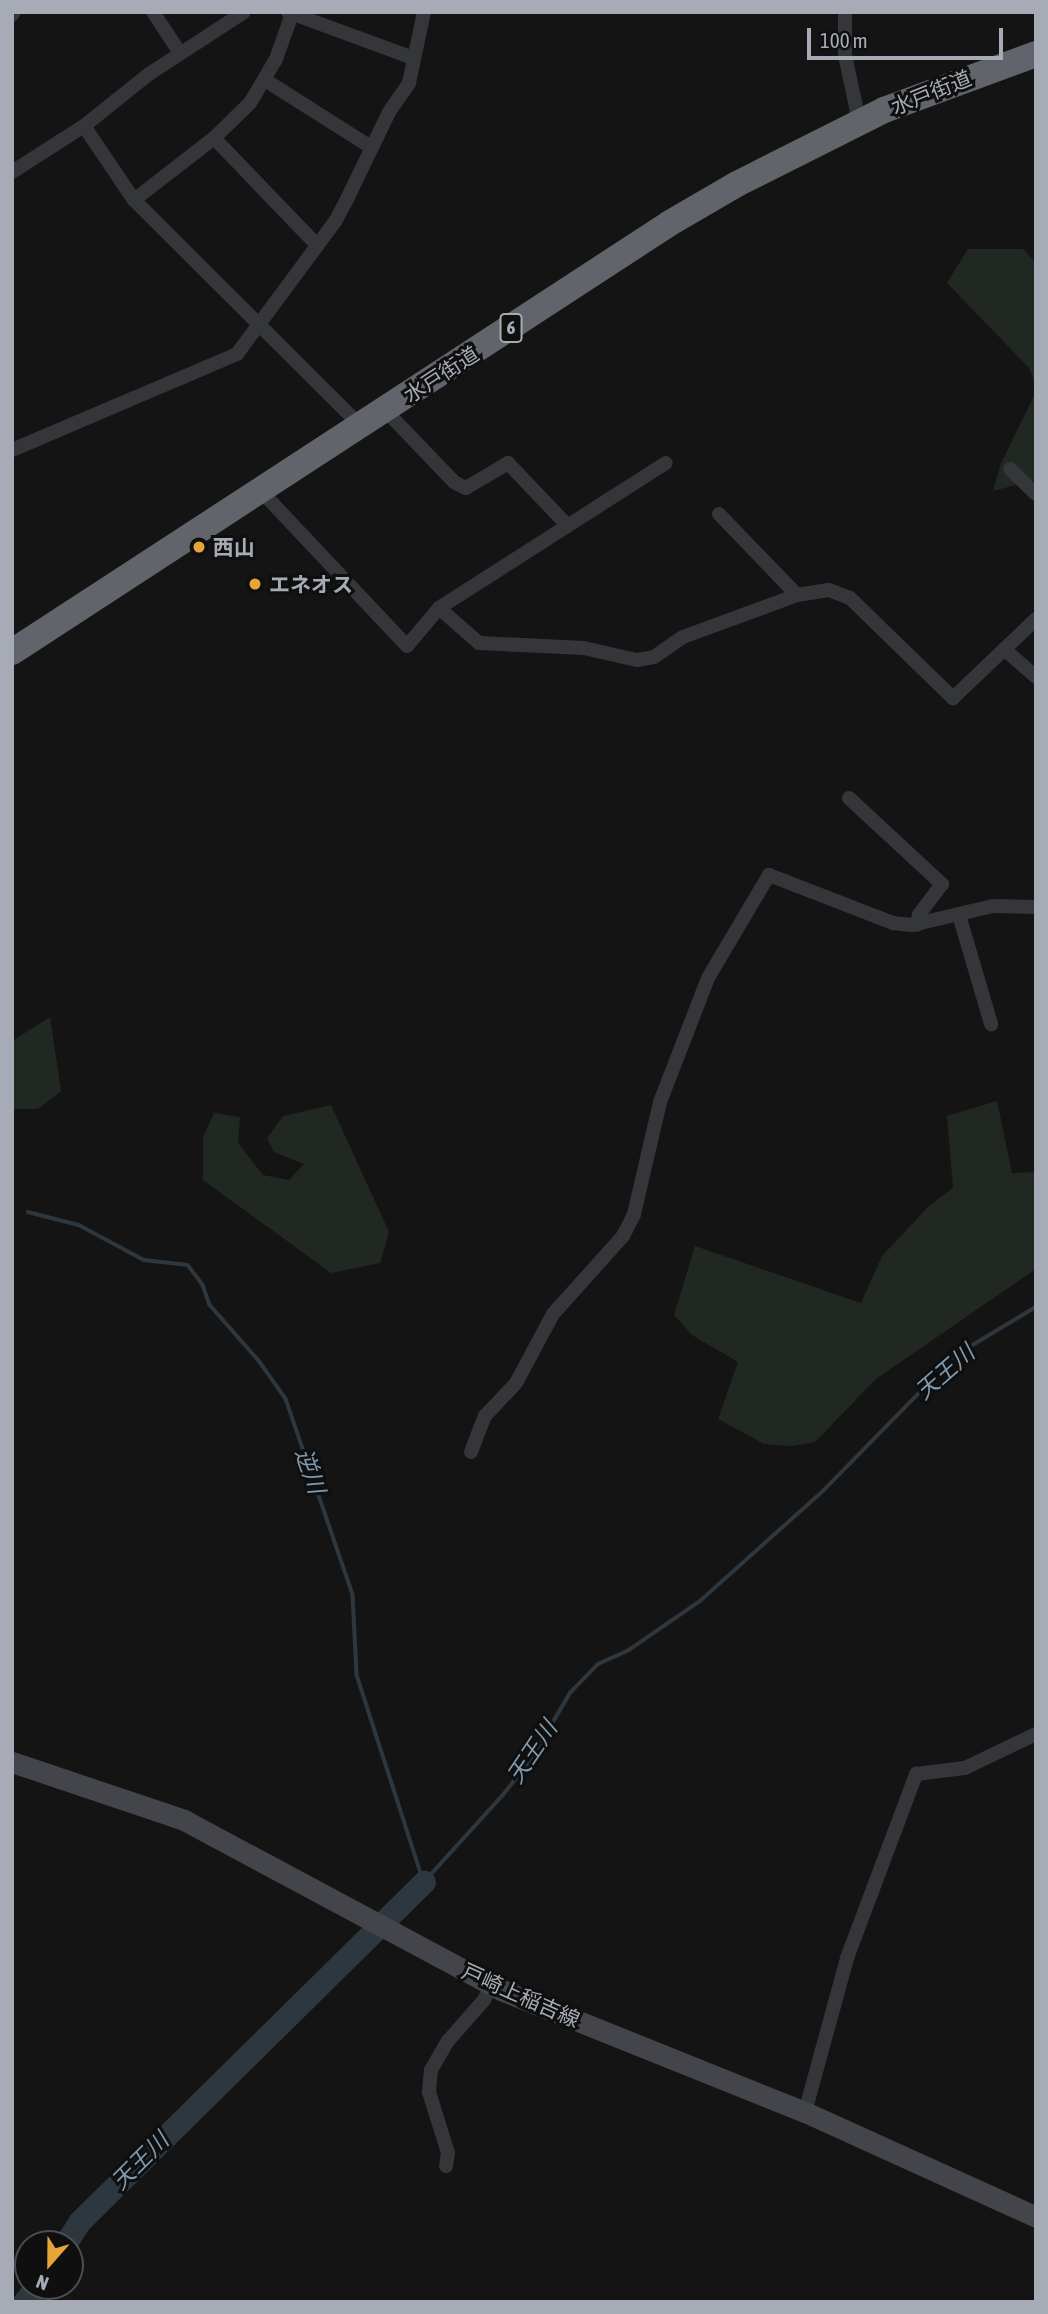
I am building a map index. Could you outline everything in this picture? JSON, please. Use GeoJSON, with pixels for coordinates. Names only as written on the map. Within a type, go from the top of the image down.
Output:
{"type":"FeatureCollection","features":[{"type":"Feature","properties":{"kind":"highway","name":"水戸街道"},"geometry":{"type":"LineString","coordinates":[[12,652],[670,223],[737,184],[859,121],[946,85],[1036,54]]}},
{"type":"Feature","properties":{"kind":"main road","name":"戸崎上稲吉線"},"geometry":{"type":"LineString","coordinates":[[12,1762],[184,1820],[491,1985],[805,2112],[1036,2217]]}},
{"type":"Feature","properties":{"kind":"street"},"geometry":{"type":"LineString","coordinates":[[153,12],[180,53]]}},
{"type":"Feature","properties":{"kind":"street"},"geometry":{"type":"LineString","coordinates":[[12,173],[84,125],[180,53],[244,12]]}},
{"type":"Feature","properties":{"kind":"street"},"geometry":{"type":"LineString","coordinates":[[12,450],[237,354],[342,209],[371,147],[409,83],[424,12]]}},
{"type":"Feature","properties":{"kind":"street"},"geometry":{"type":"LineString","coordinates":[[845,12],[845,55],[859,121]]}},
{"type":"Feature","properties":{"kind":"street"},"geometry":{"type":"LineString","coordinates":[[134,200],[214,138],[250,103],[265,80],[290,13],[413,58]]}},
{"type":"Feature","properties":{"kind":"street"},"geometry":{"type":"LineString","coordinates":[[265,80],[371,147]]}},
{"type":"Feature","properties":{"kind":"street"},"geometry":{"type":"LineString","coordinates":[[84,125],[134,200],[361,426]]}},
{"type":"Feature","properties":{"kind":"street"},"geometry":{"type":"LineString","coordinates":[[214,138],[317,245]]}},
{"type":"Feature","properties":{"kind":"street"},"geometry":{"type":"LineString","coordinates":[[385,410],[454,482],[466,488],[508,463],[568,526]]}},
{"type":"Feature","properties":{"kind":"street"},"geometry":{"type":"LineString","coordinates":[[260,490],[407,646],[439,608],[666,463]]}},
{"type":"Feature","properties":{"kind":"street"},"geometry":{"type":"LineString","coordinates":[[1010,469],[1036,494]]}},
{"type":"Feature","properties":{"kind":"street"},"geometry":{"type":"LineString","coordinates":[[719,514],[797,595]]}},
{"type":"Feature","properties":{"kind":"street"},"geometry":{"type":"LineString","coordinates":[[439,608],[479,643],[584,648],[637,660],[654,657],[683,637],[797,595],[829,590],[850,598],[953,698],[1036,619]]}},
{"type":"Feature","properties":{"kind":"street"},"geometry":{"type":"LineString","coordinates":[[1004,649],[1036,677]]}},
{"type":"Feature","properties":{"kind":"street"},"geometry":{"type":"LineString","coordinates":[[849,798],[942,884],[919,914],[917,925]]}},
{"type":"Feature","properties":{"kind":"street"},"geometry":{"type":"LineString","coordinates":[[471,1452],[485,1416],[516,1383],[553,1314],[623,1236],[634,1214],[660,1102],[708,978],[769,875],[866,915],[893,923],[917,925],[993,906],[1036,908]]}},
{"type":"Feature","properties":{"kind":"street"},"geometry":{"type":"LineString","coordinates":[[959,915],[991,1024]]}},
{"type":"Feature","properties":{"kind":"street"},"geometry":{"type":"LineString","coordinates":[[805,2112],[847,1958],[916,1774],[965,1768],[1036,1734]]}},
{"type":"Feature","properties":{"kind":"street"},"geometry":{"type":"LineString","coordinates":[[446,2166],[447,2153],[429,2092],[431,2070],[443,2048],[484,2000],[491,1985]]}},
{"type":"Feature","properties":{"kind":"shaded area"},"geometry":{"type":"Polygon","coordinates":[[[968,249],[1023,249],[1036,263],[1036,385],[1029,368],[947,283],[968,249]]]}},
{"type":"Feature","properties":{"kind":"shaded area"},"geometry":{"type":"Polygon","coordinates":[[[1036,392],[1036,480],[993,491],[1001,463],[1036,392]]]}},
{"type":"Feature","properties":{"kind":"shaded area"},"geometry":{"type":"Polygon","coordinates":[[[50,1017],[61,1091],[38,1109],[12,1109],[12,1041],[50,1017]]]}},
{"type":"Feature","properties":{"kind":"shaded area"},"geometry":{"type":"Polygon","coordinates":[[[997,1101],[1012,1173],[1036,1172],[1036,1269],[876,1379],[815,1442],[791,1446],[764,1444],[718,1419],[738,1362],[692,1335],[674,1315],[695,1246],[861,1303],[882,1256],[930,1205],[953,1188],[947,1116],[997,1101]]]}},
{"type":"Feature","properties":{"kind":"shaded area"},"geometry":{"type":"Polygon","coordinates":[[[331,1105],[389,1232],[380,1263],[331,1273],[203,1180],[203,1137],[214,1113],[240,1117],[238,1143],[263,1175],[289,1180],[304,1164],[274,1152],[267,1138],[283,1116],[331,1105]]]}},
{"type":"Feature","properties":{"kind":"waterway","name":"天王川"},"geometry":{"type":"LineString","coordinates":[[28,1212],[79,1225],[144,1260],[188,1265],[203,1285],[210,1305],[260,1362],[286,1399],[353,1595],[357,1675],[424,1882],[530,1761],[570,1693],[598,1664],[629,1650],[700,1601],[824,1490],[956,1355],[1036,1307]]}},
{"type":"Feature","properties":{"kind":"waterway","name":"天王川"},"geometry":{"type":"LineString","coordinates":[[74,2230],[80,2221],[424,1882]]}},
{"type":"Feature","properties":{"kind":"place","name":"西山"},"geometry":{"type":"Point","coordinates":[199,547]}},
{"type":"Feature","properties":{"kind":"place","name":"エネオス"},"geometry":{"type":"Point","coordinates":[255,584]}},
{"type":"Feature","properties":{"kind":"water label","name":"逆川"},"geometry":{"type":"Point","coordinates":[310,1471]}}]}
